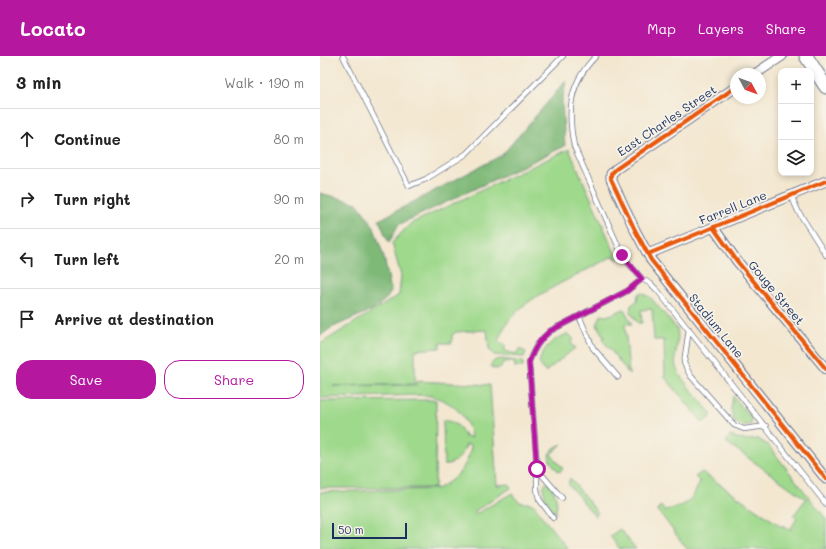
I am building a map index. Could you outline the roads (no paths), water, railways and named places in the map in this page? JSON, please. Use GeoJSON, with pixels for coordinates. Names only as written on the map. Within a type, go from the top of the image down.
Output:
{"type":"FeatureCollection","features":[{"type":"Feature","properties":{"kind":"main road"},"geometry":{"type":"LineString","coordinates":[[806,56],[826,87]]}},
{"type":"Feature","properties":{"kind":"street"},"geometry":{"type":"LineString","coordinates":[[764,68],[782,56]]}},
{"type":"Feature","properties":{"kind":"street","name":"East Charles Street"},"geometry":{"type":"LineString","coordinates":[[611,174],[616,169],[730,91]]}},
{"type":"Feature","properties":{"kind":"street","name":"Stadium Lane"},"geometry":{"type":"LineString","coordinates":[[611,174],[611,179],[615,190],[648,254],[676,292],[826,479]]}},
{"type":"Feature","properties":{"kind":"street","name":"Farrell Lane"},"geometry":{"type":"LineString","coordinates":[[648,254],[826,181]]}},
{"type":"Feature","properties":{"kind":"street","name":"Gouge Street"},"geometry":{"type":"LineString","coordinates":[[713,227],[737,262],[826,369]]}},
{"type":"Feature","properties":{"kind":"lane"},"geometry":{"type":"LineString","coordinates":[[343,56],[409,186],[426,179],[466,154],[563,56]]}},
{"type":"Feature","properties":{"kind":"lane"},"geometry":{"type":"LineString","coordinates":[[596,56],[578,80],[571,100],[569,117],[574,146],[623,257],[642,279],[651,284],[658,291],[826,504]]}},
{"type":"Feature","properties":{"kind":"lane"},"geometry":{"type":"LineString","coordinates":[[791,195],[798,212],[826,255]]}},
{"type":"Feature","properties":{"kind":"lane"},"geometry":{"type":"LineString","coordinates":[[553,518],[539,499],[529,362],[533,351],[541,339],[550,331],[627,291],[642,279]]}},
{"type":"Feature","properties":{"kind":"lane"},"geometry":{"type":"LineString","coordinates":[[579,316],[593,348],[618,377]]}},
{"type":"Feature","properties":{"kind":"lane"},"geometry":{"type":"LineString","coordinates":[[689,329],[684,363],[690,375],[734,425],[744,428],[766,426]]}},
{"type":"Feature","properties":{"kind":"lane"},"geometry":{"type":"LineString","coordinates":[[537,469],[562,498]]}}]}
